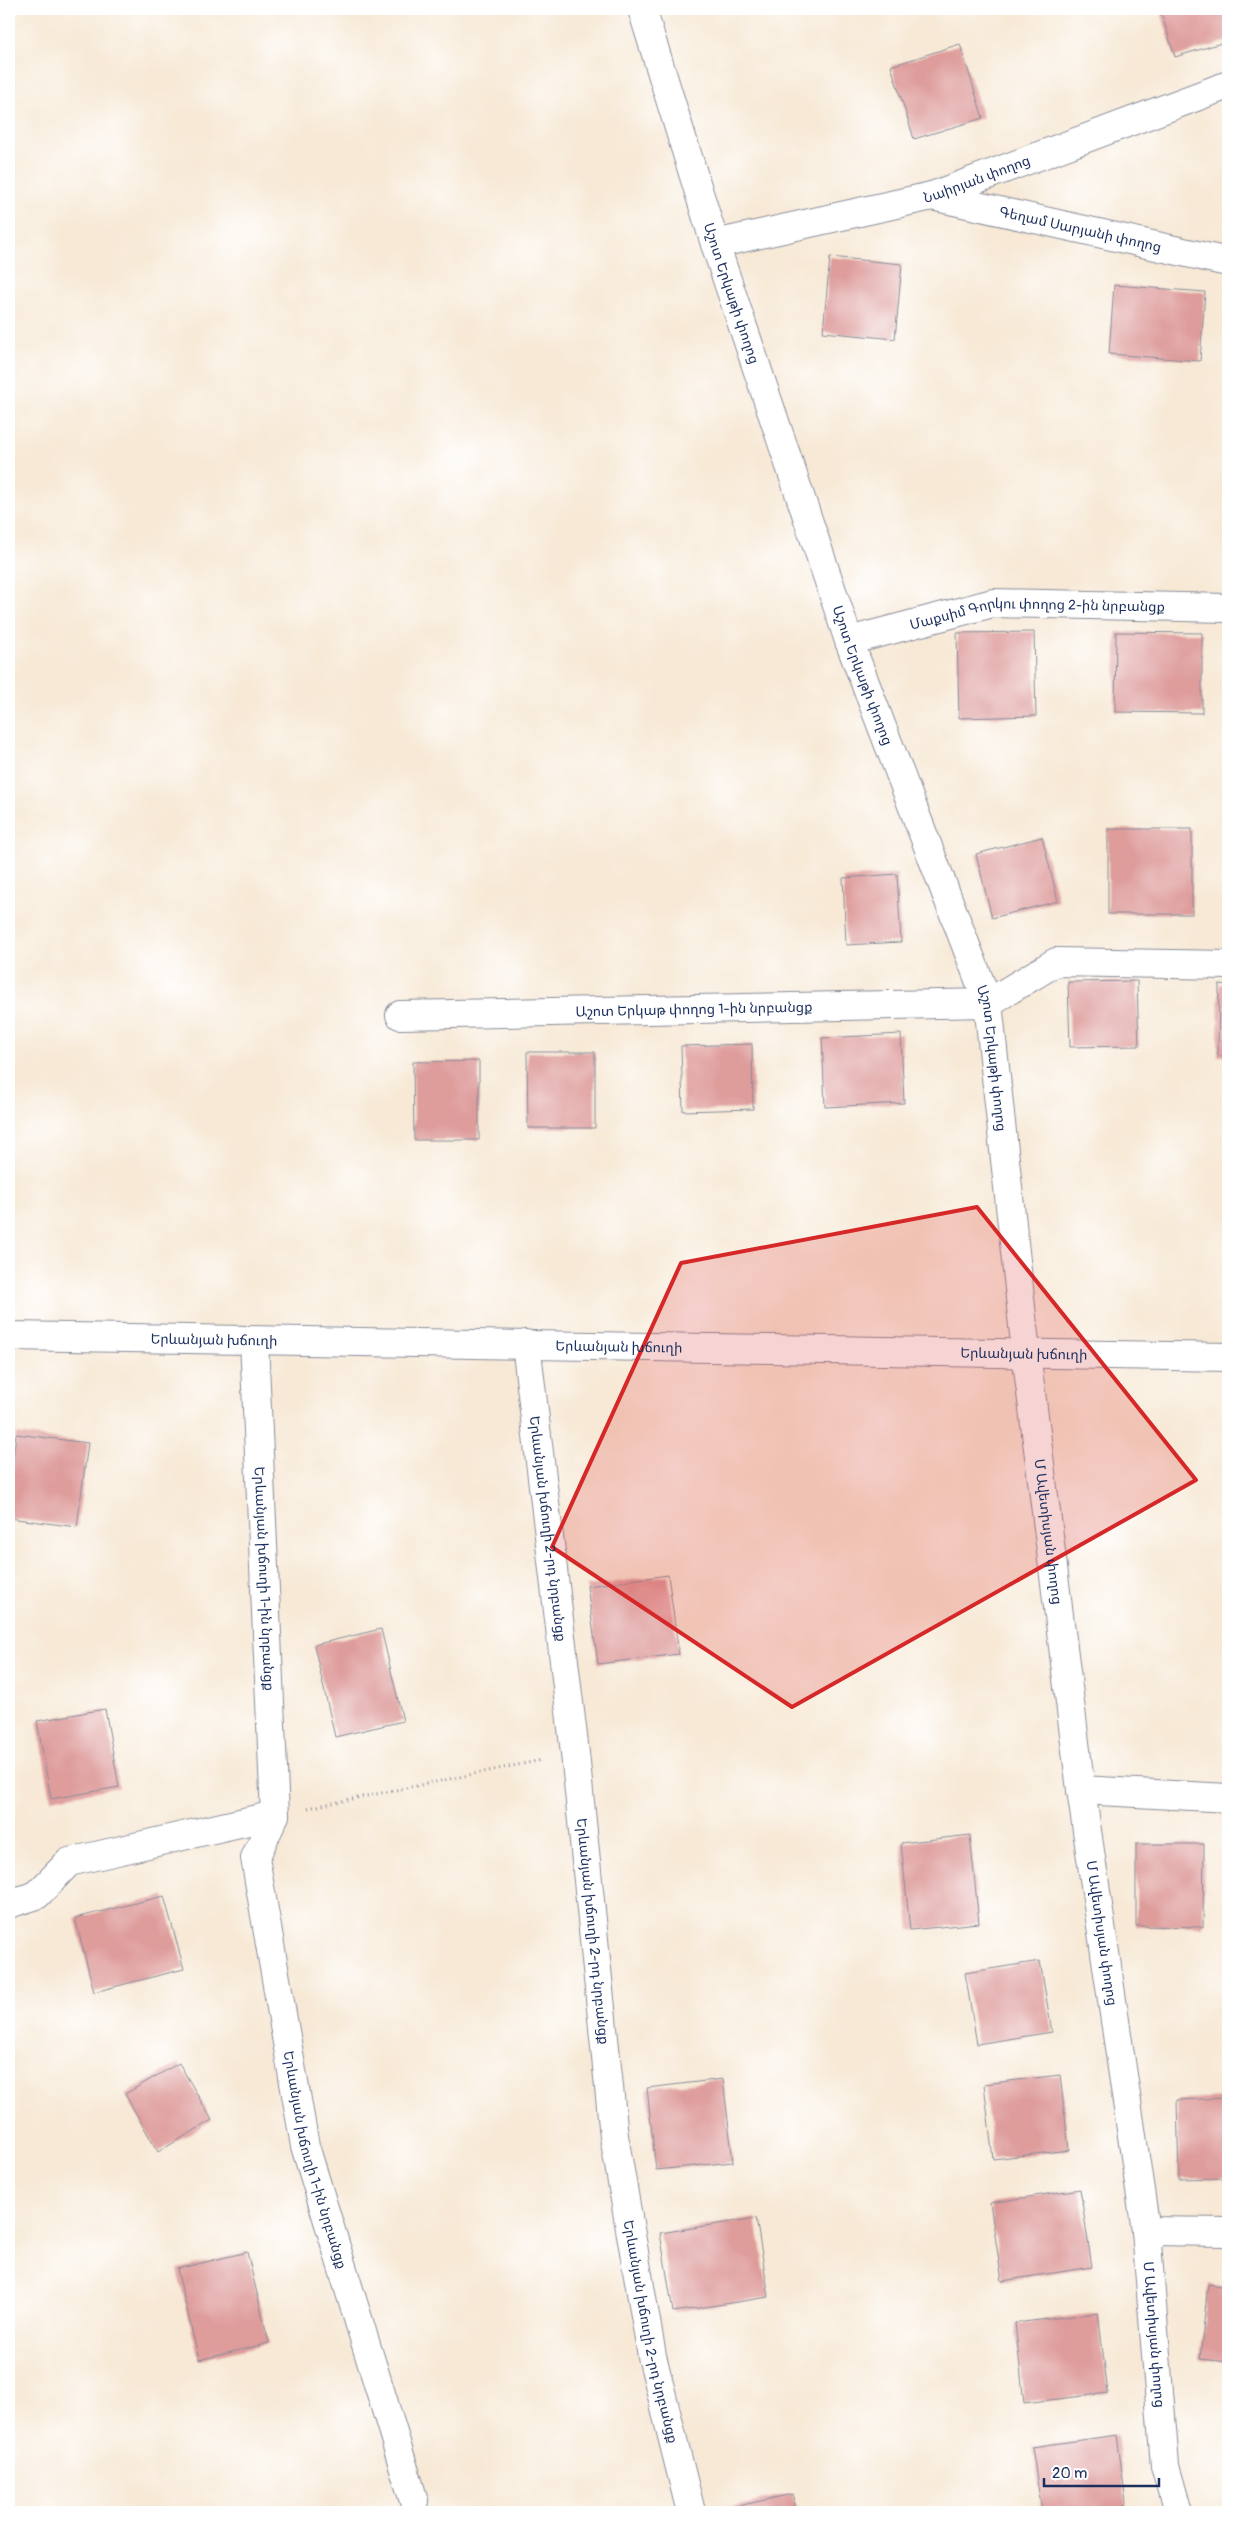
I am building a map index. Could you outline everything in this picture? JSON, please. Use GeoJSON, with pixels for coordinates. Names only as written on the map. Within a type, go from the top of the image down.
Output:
{"type":"FeatureCollection","features":[{"type":"Feature","properties":{"kind":"street","name":"Աշոտ Երկաթի փողոց"},"geometry":{"type":"LineString","coordinates":[[642,9],[715,244],[849,641],[988,1003],[1026,1353]]}},
{"type":"Feature","properties":{"kind":"street","name":"Նաիրյան փողոց"},"geometry":{"type":"LineString","coordinates":[[715,244],[932,196],[1228,85]]}},
{"type":"Feature","properties":{"kind":"street","name":"Գեղամ Սարյանի փողոց"},"geometry":{"type":"LineString","coordinates":[[932,196],[1228,262]]}},
{"type":"Feature","properties":{"kind":"street","name":"Մաքսիմ Գորկու փողոց 2-ին նրբանցք"},"geometry":{"type":"LineString","coordinates":[[849,641],[993,603],[1228,608]]}},
{"type":"Feature","properties":{"kind":"street"},"geometry":{"type":"LineString","coordinates":[[988,1003],[1056,962],[1228,965]]}},
{"type":"Feature","properties":{"kind":"street","name":"Աշոտ Երկաթ փողոց 1-ին նրբանցք"},"geometry":{"type":"LineString","coordinates":[[400,1015],[988,1003]]}},
{"type":"Feature","properties":{"kind":"street","name":"Երևանյան խճուղի"},"geometry":{"type":"LineString","coordinates":[[9,1336],[1228,1356]]}},
{"type":"Feature","properties":{"kind":"street","name":"Երևանյան խճուղի 1-ին նրբանցք"},"geometry":{"type":"LineString","coordinates":[[254,1341],[275,1815],[255,1858],[305,2146],[414,2501]]}},
{"type":"Feature","properties":{"kind":"street","name":"Երևանյան խճուղի 2-րդ նրբանցք"},"geometry":{"type":"LineString","coordinates":[[526,1344],[575,1753],[614,2136],[652,2356],[691,2512]]}},
{"type":"Feature","properties":{"kind":"street","name":"Մ Ավետիսյան փողոց"},"geometry":{"type":"LineString","coordinates":[[1026,1353],[1081,1790],[1146,2231],[1165,2466],[1178,2512]]}},
{"type":"Feature","properties":{"kind":"street"},"geometry":{"type":"LineString","coordinates":[[1081,1790],[1228,1798]]}},
{"type":"Feature","properties":{"kind":"street"},"geometry":{"type":"LineString","coordinates":[[9,1904],[37,1895],[70,1862],[275,1815]]}},
{"type":"Feature","properties":{"kind":"street"},"geometry":{"type":"LineString","coordinates":[[1146,2231],[1228,2232]]}},
{"type":"Feature","properties":{"kind":"path"},"geometry":{"type":"LineString","coordinates":[[275,1815],[575,1753]]}},
{"type":"Feature","properties":{"kind":"highlighted area"},"geometry":{"type":"Polygon","coordinates":[[[977,1207],[1196,1480],[792,1707],[552,1547],[681,1263],[977,1207]]]}},
{"type":"Feature","properties":{"kind":"building"},"geometry":{"type":"Polygon","coordinates":[[[1160,9],[1228,9],[1228,41],[1175,57],[1160,9]]]}},
{"type":"Feature","properties":{"kind":"building"},"geometry":{"type":"Polygon","coordinates":[[[960,44],[983,118],[914,139],[891,66],[960,44]]]}},
{"type":"Feature","properties":{"kind":"building"},"geometry":{"type":"Polygon","coordinates":[[[830,257],[902,264],[895,339],[823,332],[830,257]]]}},
{"type":"Feature","properties":{"kind":"building"},"geometry":{"type":"Polygon","coordinates":[[[1114,285],[1205,292],[1200,361],[1109,354],[1114,285]]]}},
{"type":"Feature","properties":{"kind":"building"},"geometry":{"type":"Polygon","coordinates":[[[1034,632],[1036,716],[959,718],[957,633],[1034,632]]]}},
{"type":"Feature","properties":{"kind":"building"},"geometry":{"type":"Polygon","coordinates":[[[1116,632],[1202,633],[1202,713],[1115,712],[1116,632]]]}},
{"type":"Feature","properties":{"kind":"building"},"geometry":{"type":"Polygon","coordinates":[[[1108,829],[1192,829],[1192,914],[1108,914],[1108,829]]]}},
{"type":"Feature","properties":{"kind":"building"},"geometry":{"type":"Polygon","coordinates":[[[1042,837],[1058,901],[992,918],[976,854],[1042,837]]]}},
{"type":"Feature","properties":{"kind":"building"},"geometry":{"type":"Polygon","coordinates":[[[897,874],[901,942],[846,945],[843,878],[897,874]]]}},
{"type":"Feature","properties":{"kind":"building"},"geometry":{"type":"Polygon","coordinates":[[[1137,981],[1139,1046],[1070,1047],[1068,982],[1137,981]]]}},
{"type":"Feature","properties":{"kind":"building"},"geometry":{"type":"Polygon","coordinates":[[[1219,984],[1228,985],[1228,1056],[1218,1056],[1219,984]]]}},
{"type":"Feature","properties":{"kind":"building"},"geometry":{"type":"Polygon","coordinates":[[[901,1034],[904,1103],[825,1107],[822,1038],[901,1034]]]}},
{"type":"Feature","properties":{"kind":"building"},"geometry":{"type":"Polygon","coordinates":[[[752,1044],[753,1109],[683,1111],[681,1046],[752,1044]]]}},
{"type":"Feature","properties":{"kind":"building"},"geometry":{"type":"Polygon","coordinates":[[[527,1052],[595,1052],[595,1128],[528,1128],[527,1052]]]}},
{"type":"Feature","properties":{"kind":"building"},"geometry":{"type":"Polygon","coordinates":[[[479,1061],[479,1140],[414,1140],[413,1062],[479,1061]]]}},
{"type":"Feature","properties":{"kind":"building"},"geometry":{"type":"Polygon","coordinates":[[[16,1434],[88,1443],[77,1527],[9,1518],[9,1496],[16,1434]]]}},
{"type":"Feature","properties":{"kind":"building"},"geometry":{"type":"Polygon","coordinates":[[[668,1575],[679,1654],[598,1664],[587,1586],[668,1575]]]}},
{"type":"Feature","properties":{"kind":"building"},"geometry":{"type":"Polygon","coordinates":[[[381,1629],[403,1721],[335,1737],[314,1645],[381,1629]]]}},
{"type":"Feature","properties":{"kind":"building"},"geometry":{"type":"Polygon","coordinates":[[[105,1709],[119,1787],[51,1799],[37,1721],[105,1709]]]}},
{"type":"Feature","properties":{"kind":"building"},"geometry":{"type":"Polygon","coordinates":[[[970,1835],[979,1923],[910,1930],[901,1843],[970,1835]]]}},
{"type":"Feature","properties":{"kind":"building"},"geometry":{"type":"Polygon","coordinates":[[[1136,1844],[1204,1844],[1203,1927],[1136,1926],[1136,1844]]]}},
{"type":"Feature","properties":{"kind":"building"},"geometry":{"type":"Polygon","coordinates":[[[164,1896],[184,1969],[94,1992],[75,1918],[164,1896]]]}},
{"type":"Feature","properties":{"kind":"building"},"geometry":{"type":"Polygon","coordinates":[[[1040,1961],[1052,2032],[977,2044],[965,1973],[1040,1961]]]}},
{"type":"Feature","properties":{"kind":"building"},"geometry":{"type":"Polygon","coordinates":[[[179,2063],[212,2120],[158,2152],[125,2094],[179,2063]]]}},
{"type":"Feature","properties":{"kind":"building"},"geometry":{"type":"Polygon","coordinates":[[[1060,2075],[1069,2150],[993,2159],[984,2084],[1060,2075]]]}},
{"type":"Feature","properties":{"kind":"building"},"geometry":{"type":"Polygon","coordinates":[[[723,2079],[733,2162],[656,2170],[647,2088],[723,2079]]]}},
{"type":"Feature","properties":{"kind":"building"},"geometry":{"type":"Polygon","coordinates":[[[1228,2098],[1228,2178],[1179,2179],[1177,2100],[1228,2098]]]}},
{"type":"Feature","properties":{"kind":"building"},"geometry":{"type":"Polygon","coordinates":[[[1080,2189],[1092,2267],[1002,2281],[990,2203],[1080,2189]]]}},
{"type":"Feature","properties":{"kind":"building"},"geometry":{"type":"Polygon","coordinates":[[[756,2218],[769,2297],[673,2312],[660,2233],[756,2218]]]}},
{"type":"Feature","properties":{"kind":"building"},"geometry":{"type":"Polygon","coordinates":[[[247,2252],[269,2343],[199,2360],[177,2269],[247,2252]]]}},
{"type":"Feature","properties":{"kind":"building"},"geometry":{"type":"Polygon","coordinates":[[[1208,2284],[1228,2287],[1228,2362],[1200,2359],[1208,2284]]]}},
{"type":"Feature","properties":{"kind":"building"},"geometry":{"type":"Polygon","coordinates":[[[1098,2313],[1108,2393],[1024,2403],[1015,2323],[1098,2313]]]}},
{"type":"Feature","properties":{"kind":"building"},"geometry":{"type":"Polygon","coordinates":[[[1117,2435],[1127,2510],[1042,2512],[1032,2447],[1117,2435]]]}},
{"type":"Feature","properties":{"kind":"building"},"geometry":{"type":"Polygon","coordinates":[[[792,2494],[797,2512],[730,2512],[729,2508],[792,2494]]]}}]}
